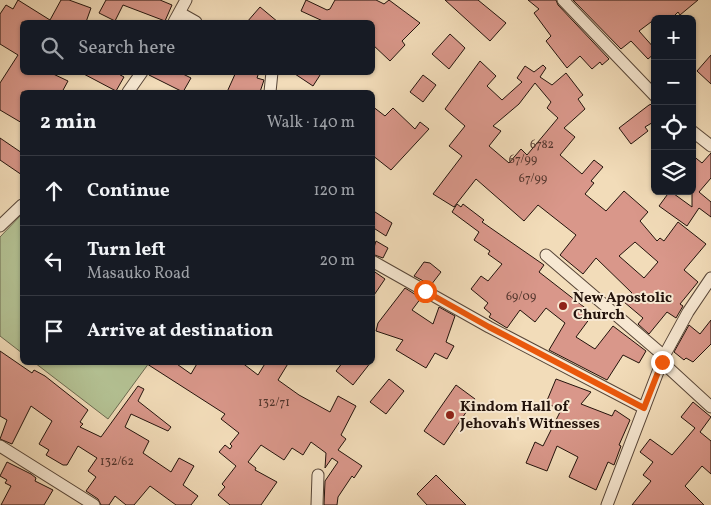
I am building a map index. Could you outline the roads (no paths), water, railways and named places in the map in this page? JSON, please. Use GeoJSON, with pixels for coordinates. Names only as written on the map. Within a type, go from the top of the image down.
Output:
{"type":"FeatureCollection","features":[{"type":"Feature","properties":{"kind":"street"},"geometry":{"type":"LineString","coordinates":[[177,18],[186,0]]}},
{"type":"Feature","properties":{"kind":"street"},"geometry":{"type":"LineString","coordinates":[[563,0],[651,92]]}},
{"type":"Feature","properties":{"kind":"street"},"geometry":{"type":"LineString","coordinates":[[129,90],[140,75]]}},
{"type":"Feature","properties":{"kind":"street"},"geometry":{"type":"LineString","coordinates":[[270,90],[273,75]]}},
{"type":"Feature","properties":{"kind":"street"},"geometry":{"type":"LineString","coordinates":[[696,133],[711,146]]}},
{"type":"Feature","properties":{"kind":"street"},"geometry":{"type":"LineString","coordinates":[[0,226],[20,207]]}},
{"type":"Feature","properties":{"kind":"street"},"geometry":{"type":"LineString","coordinates":[[546,255],[663,359],[711,406]]}},
{"type":"Feature","properties":{"kind":"street"},"geometry":{"type":"LineString","coordinates":[[375,263],[489,327],[644,408]]}},
{"type":"Feature","properties":{"kind":"street"},"geometry":{"type":"LineString","coordinates":[[610,504],[663,359],[688,312],[711,278]]}},
{"type":"Feature","properties":{"kind":"street"},"geometry":{"type":"LineString","coordinates":[[0,446],[94,505]]}},
{"type":"Feature","properties":{"kind":"street"},"geometry":{"type":"LineString","coordinates":[[317,505],[318,475]]}},
{"type":"Feature","properties":{"kind":"place","name":"New Apostolic Church"},"geometry":{"type":"Point","coordinates":[563,306]}},
{"type":"Feature","properties":{"kind":"place","name":"Kindom Hall of Jehovah's Witnesses"},"geometry":{"type":"Point","coordinates":[450,415]}}]}
